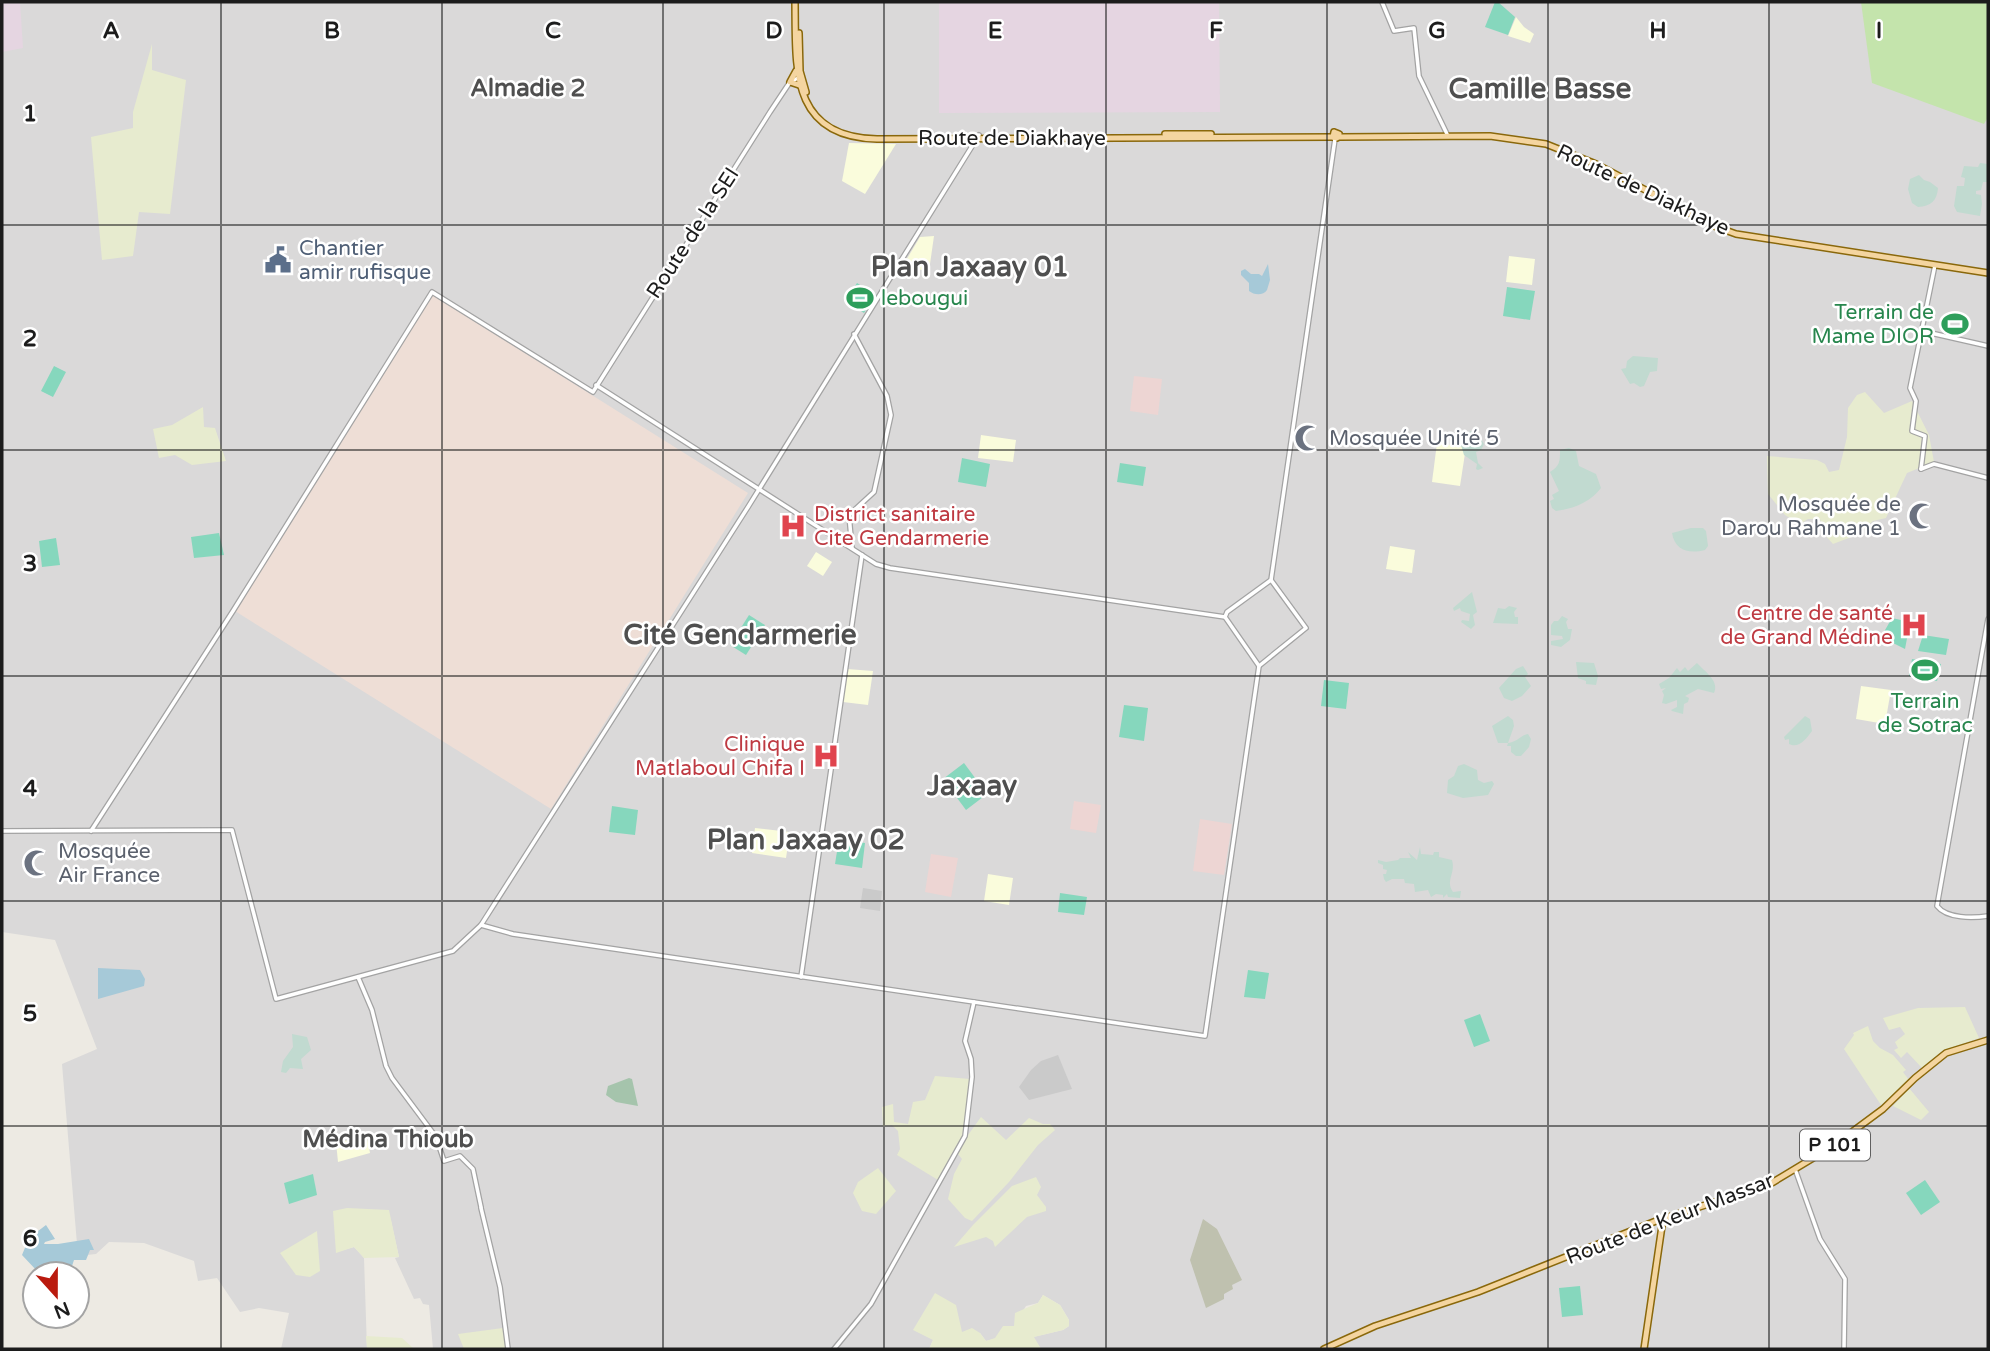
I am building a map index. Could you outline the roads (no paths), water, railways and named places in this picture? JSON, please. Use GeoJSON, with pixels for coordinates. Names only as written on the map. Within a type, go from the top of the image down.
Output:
{"type":"FeatureCollection","features":[{"type":"Feature","properties":{"kind":"main road","name":"Route de Diakhaye"},"geometry":{"type":"LineString","coordinates":[[797,2],[796,71],[809,98],[821,115],[835,126],[866,136],[1490,136],[1539,142],[1578,155],[1726,231],[1762,240],[1988,271]]}},
{"type":"Feature","properties":{"kind":"main road","name":"Route de Diakhaye"},"geometry":{"type":"LineString","coordinates":[[797,2],[799,85],[806,101],[817,115],[835,129],[866,139],[969,137]]}},
{"type":"Feature","properties":{"kind":"main road"},"geometry":{"type":"LineString","coordinates":[[796,71],[790,82],[799,85]]}},
{"type":"Feature","properties":{"kind":"main road","name":"Route de Diakhaye"},"geometry":{"type":"LineString","coordinates":[[1336,136],[1505,134],[1563,146],[1711,221],[1742,232],[1936,264]]}},
{"type":"Feature","properties":{"kind":"main road","name":"Route de Keur Massar"},"geometry":{"type":"LineString","coordinates":[[1324,1349],[1375,1326],[1478,1292],[1663,1219],[1770,1184],[1833,1146],[1883,1109],[1946,1053],[1988,1040]]}},
{"type":"Feature","properties":{"kind":"main road"},"geometry":{"type":"LineString","coordinates":[[1644,1349],[1663,1219]]}},
{"type":"Feature","properties":{"kind":"street"},"geometry":{"type":"LineString","coordinates":[[1382,2],[1394,30],[1414,28],[1419,76],[1447,134]]}},
{"type":"Feature","properties":{"kind":"street","name":"Route de la SEI"},"geometry":{"type":"LineString","coordinates":[[91,831],[234,609],[432,292],[593,392],[790,82],[799,77]]}},
{"type":"Feature","properties":{"kind":"street"},"geometry":{"type":"LineString","coordinates":[[1259,666],[1306,629],[1270,580],[1336,136]]}},
{"type":"Feature","properties":{"kind":"street"},"geometry":{"type":"LineString","coordinates":[[969,137],[971,148]]}},
{"type":"Feature","properties":{"kind":"street"},"geometry":{"type":"LineString","coordinates":[[2,831],[232,830],[276,999],[453,951],[481,925],[978,137]]}},
{"type":"Feature","properties":{"kind":"street"},"geometry":{"type":"LineString","coordinates":[[1936,264],[1910,388],[1916,401],[1912,431],[1926,436],[1921,469],[1934,464],[1952,471],[1988,478]]}},
{"type":"Feature","properties":{"kind":"street"},"geometry":{"type":"LineString","coordinates":[[1922,331],[1988,346]]}},
{"type":"Feature","properties":{"kind":"street"},"geometry":{"type":"LineString","coordinates":[[854,334],[887,396],[891,415],[874,492],[849,515],[855,550],[861,562]]}},
{"type":"Feature","properties":{"kind":"street"},"geometry":{"type":"LineString","coordinates":[[481,925],[513,933],[1205,1036],[1259,666],[1225,617],[876,564],[596,385]]}},
{"type":"Feature","properties":{"kind":"street"},"geometry":{"type":"LineString","coordinates":[[802,977],[862,555]]}},
{"type":"Feature","properties":{"kind":"street"},"geometry":{"type":"LineString","coordinates":[[1225,617],[1227,612],[1270,580]]}},
{"type":"Feature","properties":{"kind":"street"},"geometry":{"type":"LineString","coordinates":[[1988,620],[1937,906],[1942,911],[1957,916],[1988,916]]}},
{"type":"Feature","properties":{"kind":"street"},"geometry":{"type":"LineString","coordinates":[[358,977],[372,1010],[382,1054],[392,1078],[436,1137],[443,1161],[460,1156],[473,1169],[500,1287],[508,1349]]}},
{"type":"Feature","properties":{"kind":"street"},"geometry":{"type":"LineString","coordinates":[[834,1349],[872,1304],[965,1136],[972,1077],[971,1059],[965,1041],[974,1002]]}},
{"type":"Feature","properties":{"kind":"street"},"geometry":{"type":"LineString","coordinates":[[1795,1169],[1820,1239],[1845,1279],[1844,1349]]}},
{"type":"Feature","properties":{"kind":"water"},"geometry":{"type":"Polygon","coordinates":[[[1268,264],[1270,280],[1267,290],[1261,294],[1249,291],[1249,283],[1241,275],[1241,271],[1245,269],[1251,274],[1262,276],[1268,264]]]}},
{"type":"Feature","properties":{"kind":"water"},"geometry":{"type":"Polygon","coordinates":[[[98,968],[140,970],[145,979],[144,986],[98,999],[98,968]]]}},
{"type":"Feature","properties":{"kind":"water"},"geometry":{"type":"Polygon","coordinates":[[[46,1225],[55,1239],[44,1244],[89,1239],[94,1250],[90,1250],[86,1260],[27,1260],[22,1255],[29,1238],[46,1225]]]}},
{"type":"Feature","properties":{"kind":"place","name":"Chantier amir rufisque"},"geometry":{"type":"Point","coordinates":[278,260]}},
{"type":"Feature","properties":{"kind":"place","name":"lebougui"},"geometry":{"type":"Point","coordinates":[860,298]}},
{"type":"Feature","properties":{"kind":"place","name":"Terrain de Mame DIOR"},"geometry":{"type":"Point","coordinates":[1955,324]}},
{"type":"Feature","properties":{"kind":"place","name":"Mosquée Unité 5"},"geometry":{"type":"Point","coordinates":[1308,438]}},
{"type":"Feature","properties":{"kind":"place","name":"Mosquée de Darou Rahmane 1"},"geometry":{"type":"Point","coordinates":[1922,516]}},
{"type":"Feature","properties":{"kind":"place","name":"District sanitaire Cite Gendarmerie"},"geometry":{"type":"Point","coordinates":[793,526]}},
{"type":"Feature","properties":{"kind":"place","name":"Centre de santé de Grand Médine"},"geometry":{"type":"Point","coordinates":[1914,625]}},
{"type":"Feature","properties":{"kind":"place","name":"Terrain de Sotrac"},"geometry":{"type":"Point","coordinates":[1925,670]}},
{"type":"Feature","properties":{"kind":"place","name":"Clinique Matlaboul Chifa I"},"geometry":{"type":"Point","coordinates":[826,756]}},
{"type":"Feature","properties":{"kind":"place","name":"Mosquée Air France"},"geometry":{"type":"Point","coordinates":[37,863]}},
{"type":"Feature","properties":{"kind":"district","name":"Almadie 2"},"geometry":{"type":"Point","coordinates":[528,88]}},
{"type":"Feature","properties":{"kind":"district","name":"Camille Basse"},"geometry":{"type":"Point","coordinates":[1540,89]}},
{"type":"Feature","properties":{"kind":"district","name":"Plan Jaxaay 01"},"geometry":{"type":"Point","coordinates":[970,267]}},
{"type":"Feature","properties":{"kind":"district","name":"Cité Gendarmerie"},"geometry":{"type":"Point","coordinates":[740,635]}},
{"type":"Feature","properties":{"kind":"district","name":"Jaxaay"},"geometry":{"type":"Point","coordinates":[972,786]}},
{"type":"Feature","properties":{"kind":"district","name":"Plan Jaxaay 02"},"geometry":{"type":"Point","coordinates":[806,840]}},
{"type":"Feature","properties":{"kind":"district","name":"Médina Thioub"},"geometry":{"type":"Point","coordinates":[388,1139]}}]}
